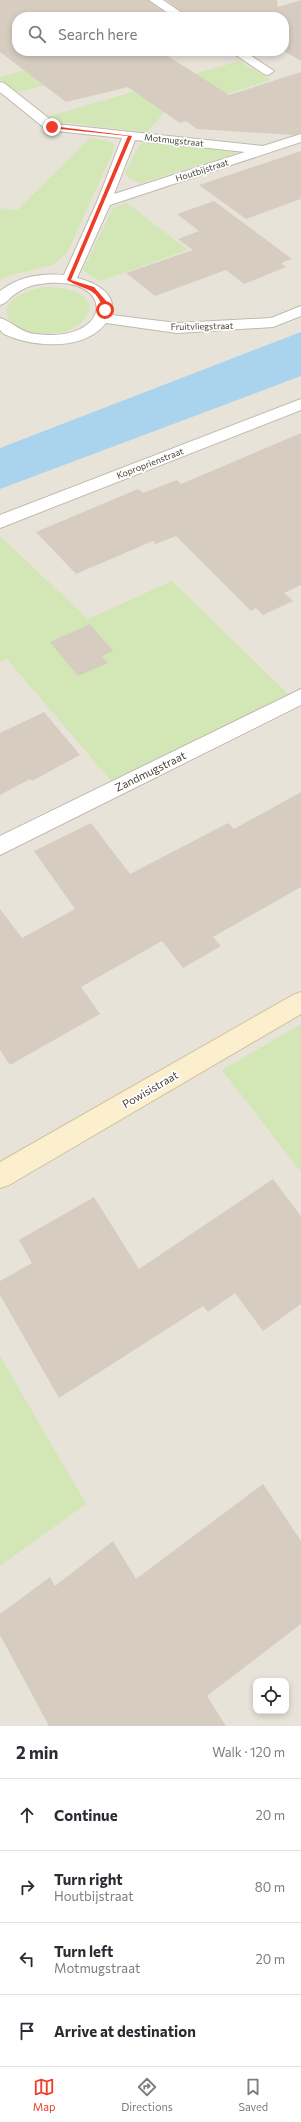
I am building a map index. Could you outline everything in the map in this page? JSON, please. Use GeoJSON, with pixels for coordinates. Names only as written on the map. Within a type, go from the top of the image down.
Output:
{"type":"FeatureCollection","features":[{"type":"Feature","properties":{"kind":"street"},"geometry":{"type":"LineString","coordinates":[[155,0],[174,12]]}},
{"type":"Feature","properties":{"kind":"street"},"geometry":{"type":"LineString","coordinates":[[244,56],[268,71]]}},
{"type":"Feature","properties":{"kind":"street","name":"Motmugstraat"},"geometry":{"type":"LineString","coordinates":[[0,86],[52,127],[266,150]]}},
{"type":"Feature","properties":{"kind":"street"},"geometry":{"type":"LineString","coordinates":[[69,280],[104,202],[130,136]]}},
{"type":"Feature","properties":{"kind":"street","name":"Houtbijstraat"},"geometry":{"type":"LineString","coordinates":[[104,202],[301,138]]}},
{"type":"Feature","properties":{"kind":"street"},"geometry":{"type":"LineString","coordinates":[[0,300],[5,294],[17,286],[33,281],[51,279],[69,280],[92,288],[100,295],[105,306],[102,318],[95,327],[68,338],[51,340],[20,336],[0,323]]}},
{"type":"Feature","properties":{"kind":"street","name":"Fruitvliegstraat"},"geometry":{"type":"LineString","coordinates":[[102,318],[177,328],[273,322],[301,312]]}},
{"type":"Feature","properties":{"kind":"street"},"geometry":{"type":"LineString","coordinates":[[0,343],[20,336]]}},
{"type":"Feature","properties":{"kind":"street","name":"Koproprienstraat"},"geometry":{"type":"LineString","coordinates":[[0,522],[301,404]]}},
{"type":"Feature","properties":{"kind":"street","name":"Zandmugstraat"},"geometry":{"type":"LineString","coordinates":[[0,846],[301,696]]}},
{"type":"Feature","properties":{"kind":"street","name":"Powisistraat"},"geometry":{"type":"LineString","coordinates":[[0,1176],[301,1002]]}},
{"type":"Feature","properties":{"kind":"shaded area"},"geometry":{"type":"Polygon","coordinates":[[[0,0],[301,0],[301,1726],[0,1726],[0,0]]]}},
{"type":"Feature","properties":{"kind":"green space"},"geometry":{"type":"Polygon","coordinates":[[[74,56],[100,56],[119,68],[17,92],[0,79],[0,77],[74,56]]]}},
{"type":"Feature","properties":{"kind":"green space"},"geometry":{"type":"Polygon","coordinates":[[[239,61],[271,80],[164,113],[147,132],[58,122],[50,116],[239,61]]]}},
{"type":"Feature","properties":{"kind":"green space"},"geometry":{"type":"Polygon","coordinates":[[[90,138],[106,140],[114,144],[113,152],[67,253],[53,265],[11,275],[0,280],[0,208],[17,210],[90,138]]]}},
{"type":"Feature","properties":{"kind":"green space"},"geometry":{"type":"Polygon","coordinates":[[[143,143],[163,143],[237,153],[141,183],[132,180],[125,174],[138,147],[143,143]]]}},
{"type":"Feature","properties":{"kind":"green space"},"geometry":{"type":"Polygon","coordinates":[[[127,203],[188,250],[100,281],[83,270],[113,208],[127,203]]]}},
{"type":"Feature","properties":{"kind":"green space"},"geometry":{"type":"Polygon","coordinates":[[[44,287],[69,290],[84,297],[89,307],[87,317],[77,326],[62,332],[44,334],[22,329],[15,325],[8,318],[8,305],[18,296],[44,287]]]}},
{"type":"Feature","properties":{"kind":"green space"},"geometry":{"type":"Polygon","coordinates":[[[0,536],[88,619],[172,581],[288,694],[111,781],[7,659],[0,662],[0,536]]]}},
{"type":"Feature","properties":{"kind":"green space"},"geometry":{"type":"Polygon","coordinates":[[[301,1024],[301,1172],[222,1070],[301,1024]]]}},
{"type":"Feature","properties":{"kind":"green space"},"geometry":{"type":"Polygon","coordinates":[[[0,1356],[86,1504],[0,1566],[0,1356]]]}},
{"type":"Feature","properties":{"kind":"water"},"geometry":{"type":"Polygon","coordinates":[[[301,332],[301,376],[0,489],[0,448],[301,332]]]}},
{"type":"Feature","properties":{"kind":"building"},"geometry":{"type":"Polygon","coordinates":[[[0,0],[148,0],[164,12],[12,12],[12,56],[168,56],[229,95],[301,72],[301,133],[294,135],[197,129],[186,121],[180,123],[128,87],[66,102],[0,52],[0,0]]]}},
{"type":"Feature","properties":{"kind":"building"},"geometry":{"type":"Polygon","coordinates":[[[166,0],[277,0],[278,7],[301,0],[301,61],[289,54],[289,12],[182,12],[166,0]]]}},
{"type":"Feature","properties":{"kind":"building"},"geometry":{"type":"Polygon","coordinates":[[[301,151],[301,199],[246,219],[199,185],[301,151]]]}},
{"type":"Feature","properties":{"kind":"building"},"geometry":{"type":"Polygon","coordinates":[[[214,201],[292,259],[281,263],[286,267],[244,284],[226,270],[155,296],[126,273],[193,250],[178,239],[199,231],[177,214],[214,201]]]}},
{"type":"Feature","properties":{"kind":"building"},"geometry":{"type":"Polygon","coordinates":[[[301,433],[301,585],[284,593],[293,601],[263,615],[256,608],[251,611],[176,536],[156,544],[153,541],[76,574],[36,532],[138,489],[143,493],[177,480],[181,484],[301,433]]]}},
{"type":"Feature","properties":{"kind":"building"},"geometry":{"type":"Polygon","coordinates":[[[90,624],[113,651],[102,656],[108,663],[78,676],[50,642],[90,624]]]}},
{"type":"Feature","properties":{"kind":"building"},"geometry":{"type":"Polygon","coordinates":[[[44,712],[80,755],[32,781],[30,779],[0,795],[0,733],[44,712]]]}},
{"type":"Feature","properties":{"kind":"building"},"geometry":{"type":"Polygon","coordinates":[[[301,792],[301,887],[213,937],[221,946],[183,968],[162,941],[81,987],[100,1014],[10,1065],[0,1050],[0,909],[22,938],[75,909],[34,851],[91,823],[130,874],[228,823],[234,829],[301,792]]]}},
{"type":"Feature","properties":{"kind":"building"},"geometry":{"type":"Polygon","coordinates":[[[273,1179],[301,1216],[301,1304],[263,1331],[235,1293],[208,1312],[203,1306],[59,1398],[0,1295],[0,1281],[32,1263],[19,1240],[94,1197],[139,1269],[273,1179]]]}},
{"type":"Feature","properties":{"kind":"building"},"geometry":{"type":"Polygon","coordinates":[[[263,1484],[301,1541],[301,1624],[207,1696],[226,1726],[49,1726],[0,1635],[0,1614],[50,1577],[55,1586],[113,1541],[136,1579],[263,1484]]]}},
{"type":"Feature","properties":{"kind":"route"},"geometry":{"type":"LineString","coordinates":[[52,127],[130,136],[104,202],[69,280],[92,288],[105,302],[105,310]]}}]}
